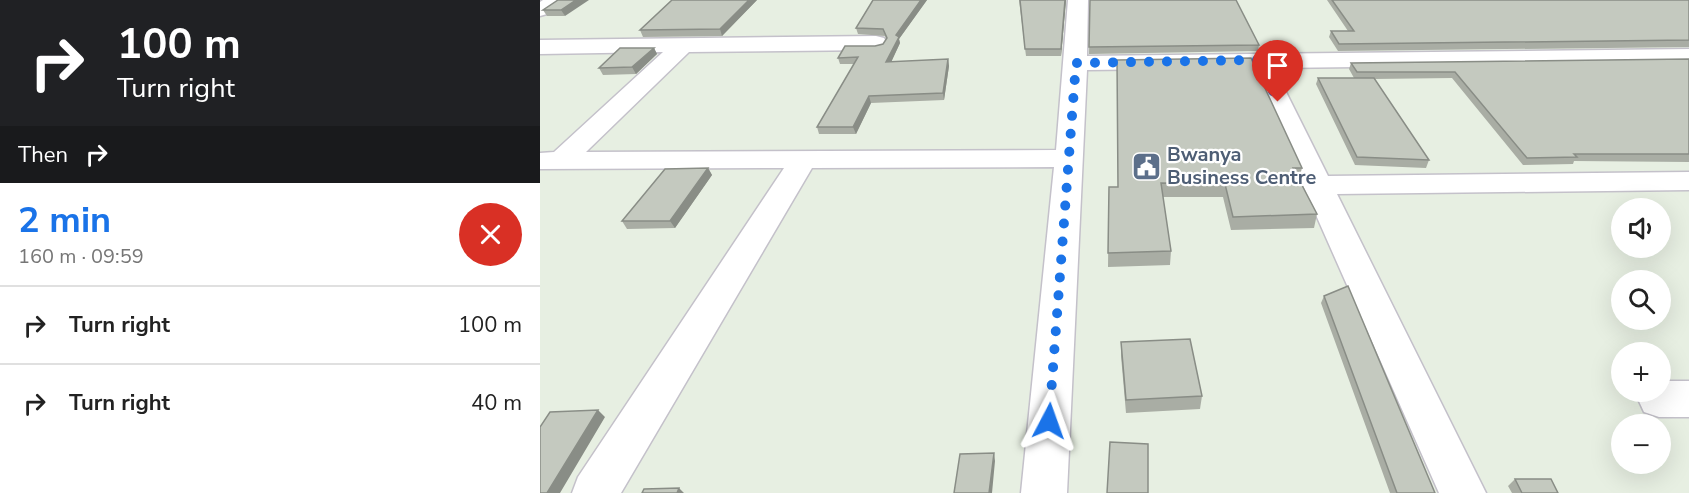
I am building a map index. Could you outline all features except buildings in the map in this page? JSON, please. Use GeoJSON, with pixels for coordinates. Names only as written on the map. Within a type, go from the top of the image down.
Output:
{"type":"FeatureCollection","features":[{"type":"Feature","properties":{"kind":"street"},"geometry":{"type":"LineString","coordinates":[[540,10],[557,0]]}},
{"type":"Feature","properties":{"kind":"street"},"geometry":{"type":"LineString","coordinates":[[1044,493],[1076,63],[1078,0]]}},
{"type":"Feature","properties":{"kind":"street"},"geometry":{"type":"LineString","coordinates":[[540,46],[876,43]]}},
{"type":"Feature","properties":{"kind":"street"},"geometry":{"type":"LineString","coordinates":[[550,161],[682,45]]}},
{"type":"Feature","properties":{"kind":"street"},"geometry":{"type":"LineString","coordinates":[[1076,63],[1689,56]]}},
{"type":"Feature","properties":{"kind":"street"},"geometry":{"type":"LineString","coordinates":[[1259,60],[1463,493]]}},
{"type":"Feature","properties":{"kind":"street"},"geometry":{"type":"LineString","coordinates":[[550,161],[1069,158]]}},
{"type":"Feature","properties":{"kind":"street"},"geometry":{"type":"LineString","coordinates":[[595,493],[803,160]]}},
{"type":"Feature","properties":{"kind":"street"},"geometry":{"type":"LineString","coordinates":[[1318,185],[1689,181]]}},
{"type":"Feature","properties":{"kind":"place","name":"Bwanya Business Centre"},"geometry":{"type":"Point","coordinates":[1146,166]}},
{"type":"Feature","properties":{"kind":"route"},"geometry":{"type":"LineString","coordinates":[[1049,421],[1076,63],[1259,60],[1278,102]]}}]}
